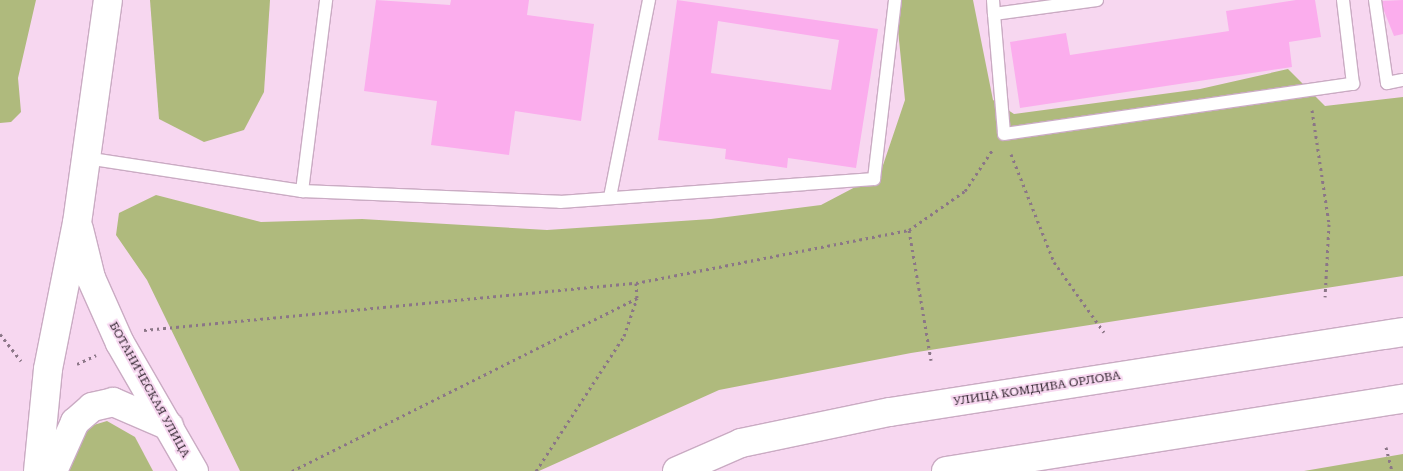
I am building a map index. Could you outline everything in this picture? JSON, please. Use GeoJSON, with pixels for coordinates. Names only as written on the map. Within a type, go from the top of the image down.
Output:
{"type":"FeatureCollection","features":[{"type":"Feature","properties":{"kind":"main road","name":"БОТАНИЧЕСКАЯ УЛИЦА"},"geometry":{"type":"LineString","coordinates":[[38,471],[48,369],[77,223],[108,0]]}},
{"type":"Feature","properties":{"kind":"main road","name":"БОТАНИЧЕСКАЯ УЛИЦА"},"geometry":{"type":"LineString","coordinates":[[77,223],[91,278],[120,343],[194,471]]}},
{"type":"Feature","properties":{"kind":"main road","name":"УЛИЦА КОМДИВА ОРЛОВА"},"geometry":{"type":"LineString","coordinates":[[677,471],[741,443],[890,412],[1403,332]]}},
{"type":"Feature","properties":{"kind":"main road"},"geometry":{"type":"LineString","coordinates":[[946,471],[1403,400]]}},
{"type":"Feature","properties":{"kind":"main road"},"geometry":{"type":"LineString","coordinates":[[52,471],[75,422],[92,407],[113,402],[169,426]]}},
{"type":"Feature","properties":{"kind":"lane"},"geometry":{"type":"LineString","coordinates":[[302,191],[326,0]]}},
{"type":"Feature","properties":{"kind":"lane"},"geometry":{"type":"LineString","coordinates":[[610,197],[649,0]]}},
{"type":"Feature","properties":{"kind":"lane"},"geometry":{"type":"LineString","coordinates":[[86,158],[302,191],[560,202],[874,179],[895,0]]}},
{"type":"Feature","properties":{"kind":"lane"},"geometry":{"type":"LineString","coordinates":[[993,0],[1004,134],[1353,84],[1343,0]]}},
{"type":"Feature","properties":{"kind":"lane"},"geometry":{"type":"LineString","coordinates":[[994,14],[1097,0]]}},
{"type":"Feature","properties":{"kind":"lane"},"geometry":{"type":"LineString","coordinates":[[1375,0],[1387,83],[1403,80]]}},
{"type":"Feature","properties":{"kind":"path"},"geometry":{"type":"LineString","coordinates":[[1309,90],[1329,224],[1325,297]]}},
{"type":"Feature","properties":{"kind":"path"},"geometry":{"type":"LineString","coordinates":[[148,329],[636,283],[909,230],[965,191],[1004,134]]}},
{"type":"Feature","properties":{"kind":"path"},"geometry":{"type":"LineString","coordinates":[[1004,134],[1054,262],[1104,332]]}},
{"type":"Feature","properties":{"kind":"path"},"geometry":{"type":"LineString","coordinates":[[909,230],[931,360]]}},
{"type":"Feature","properties":{"kind":"path"},"geometry":{"type":"LineString","coordinates":[[536,471],[624,336],[637,298],[636,283]]}},
{"type":"Feature","properties":{"kind":"path"},"geometry":{"type":"LineString","coordinates":[[292,471],[637,298]]}},
{"type":"Feature","properties":{"kind":"path"},"geometry":{"type":"LineString","coordinates":[[0,334],[26,368]]}},
{"type":"Feature","properties":{"kind":"path"},"geometry":{"type":"LineString","coordinates":[[73,366],[105,350]]}},
{"type":"Feature","properties":{"kind":"path"},"geometry":{"type":"LineString","coordinates":[[1386,447],[1392,471]]}},
{"type":"Feature","properties":{"kind":"green space"},"geometry":{"type":"Polygon","coordinates":[[[0,0],[36,0],[18,78],[21,112],[11,122],[0,123],[0,0]]]}},
{"type":"Feature","properties":{"kind":"green space"},"geometry":{"type":"Polygon","coordinates":[[[150,0],[270,0],[264,92],[244,130],[204,142],[159,119],[150,0]]]}},
{"type":"Feature","properties":{"kind":"green space"},"geometry":{"type":"Polygon","coordinates":[[[901,0],[973,0],[993,100],[1014,114],[1200,89],[1288,69],[1325,106],[1403,97],[1403,276],[911,353],[719,390],[539,471],[240,471],[147,280],[116,235],[119,213],[156,195],[261,222],[362,219],[547,230],[711,219],[821,205],[880,174],[905,100],[898,30],[901,0]]]}},
{"type":"Feature","properties":{"kind":"green space"},"geometry":{"type":"Polygon","coordinates":[[[107,421],[135,437],[153,471],[69,471],[71,454],[87,427],[107,421]]]}},
{"type":"Feature","properties":{"kind":"green space"},"geometry":{"type":"Polygon","coordinates":[[[1403,454],[1403,471],[1304,471],[1403,454]]]}},
{"type":"Feature","properties":{"kind":"building"},"geometry":{"type":"Polygon","coordinates":[[[376,0],[450,5],[451,0],[529,0],[527,15],[594,24],[581,121],[515,111],[509,155],[431,145],[437,101],[364,91],[376,0]]]}},
{"type":"Feature","properties":{"kind":"building"},"geometry":{"type":"Polygon","coordinates":[[[677,0],[878,29],[856,168],[788,158],[787,168],[725,159],[726,149],[658,140],[677,0]],[[718,21],[711,73],[831,90],[839,40],[718,21]]]}},
{"type":"Feature","properties":{"kind":"building"},"geometry":{"type":"Polygon","coordinates":[[[1296,0],[1315,0],[1321,37],[1289,42],[1292,67],[1020,108],[1010,42],[1066,33],[1070,55],[1229,31],[1226,11],[1296,0]]]}},
{"type":"Feature","properties":{"kind":"building"},"geometry":{"type":"Polygon","coordinates":[[[1403,0],[1403,34],[1394,36],[1380,1],[1403,0]]]}}]}
